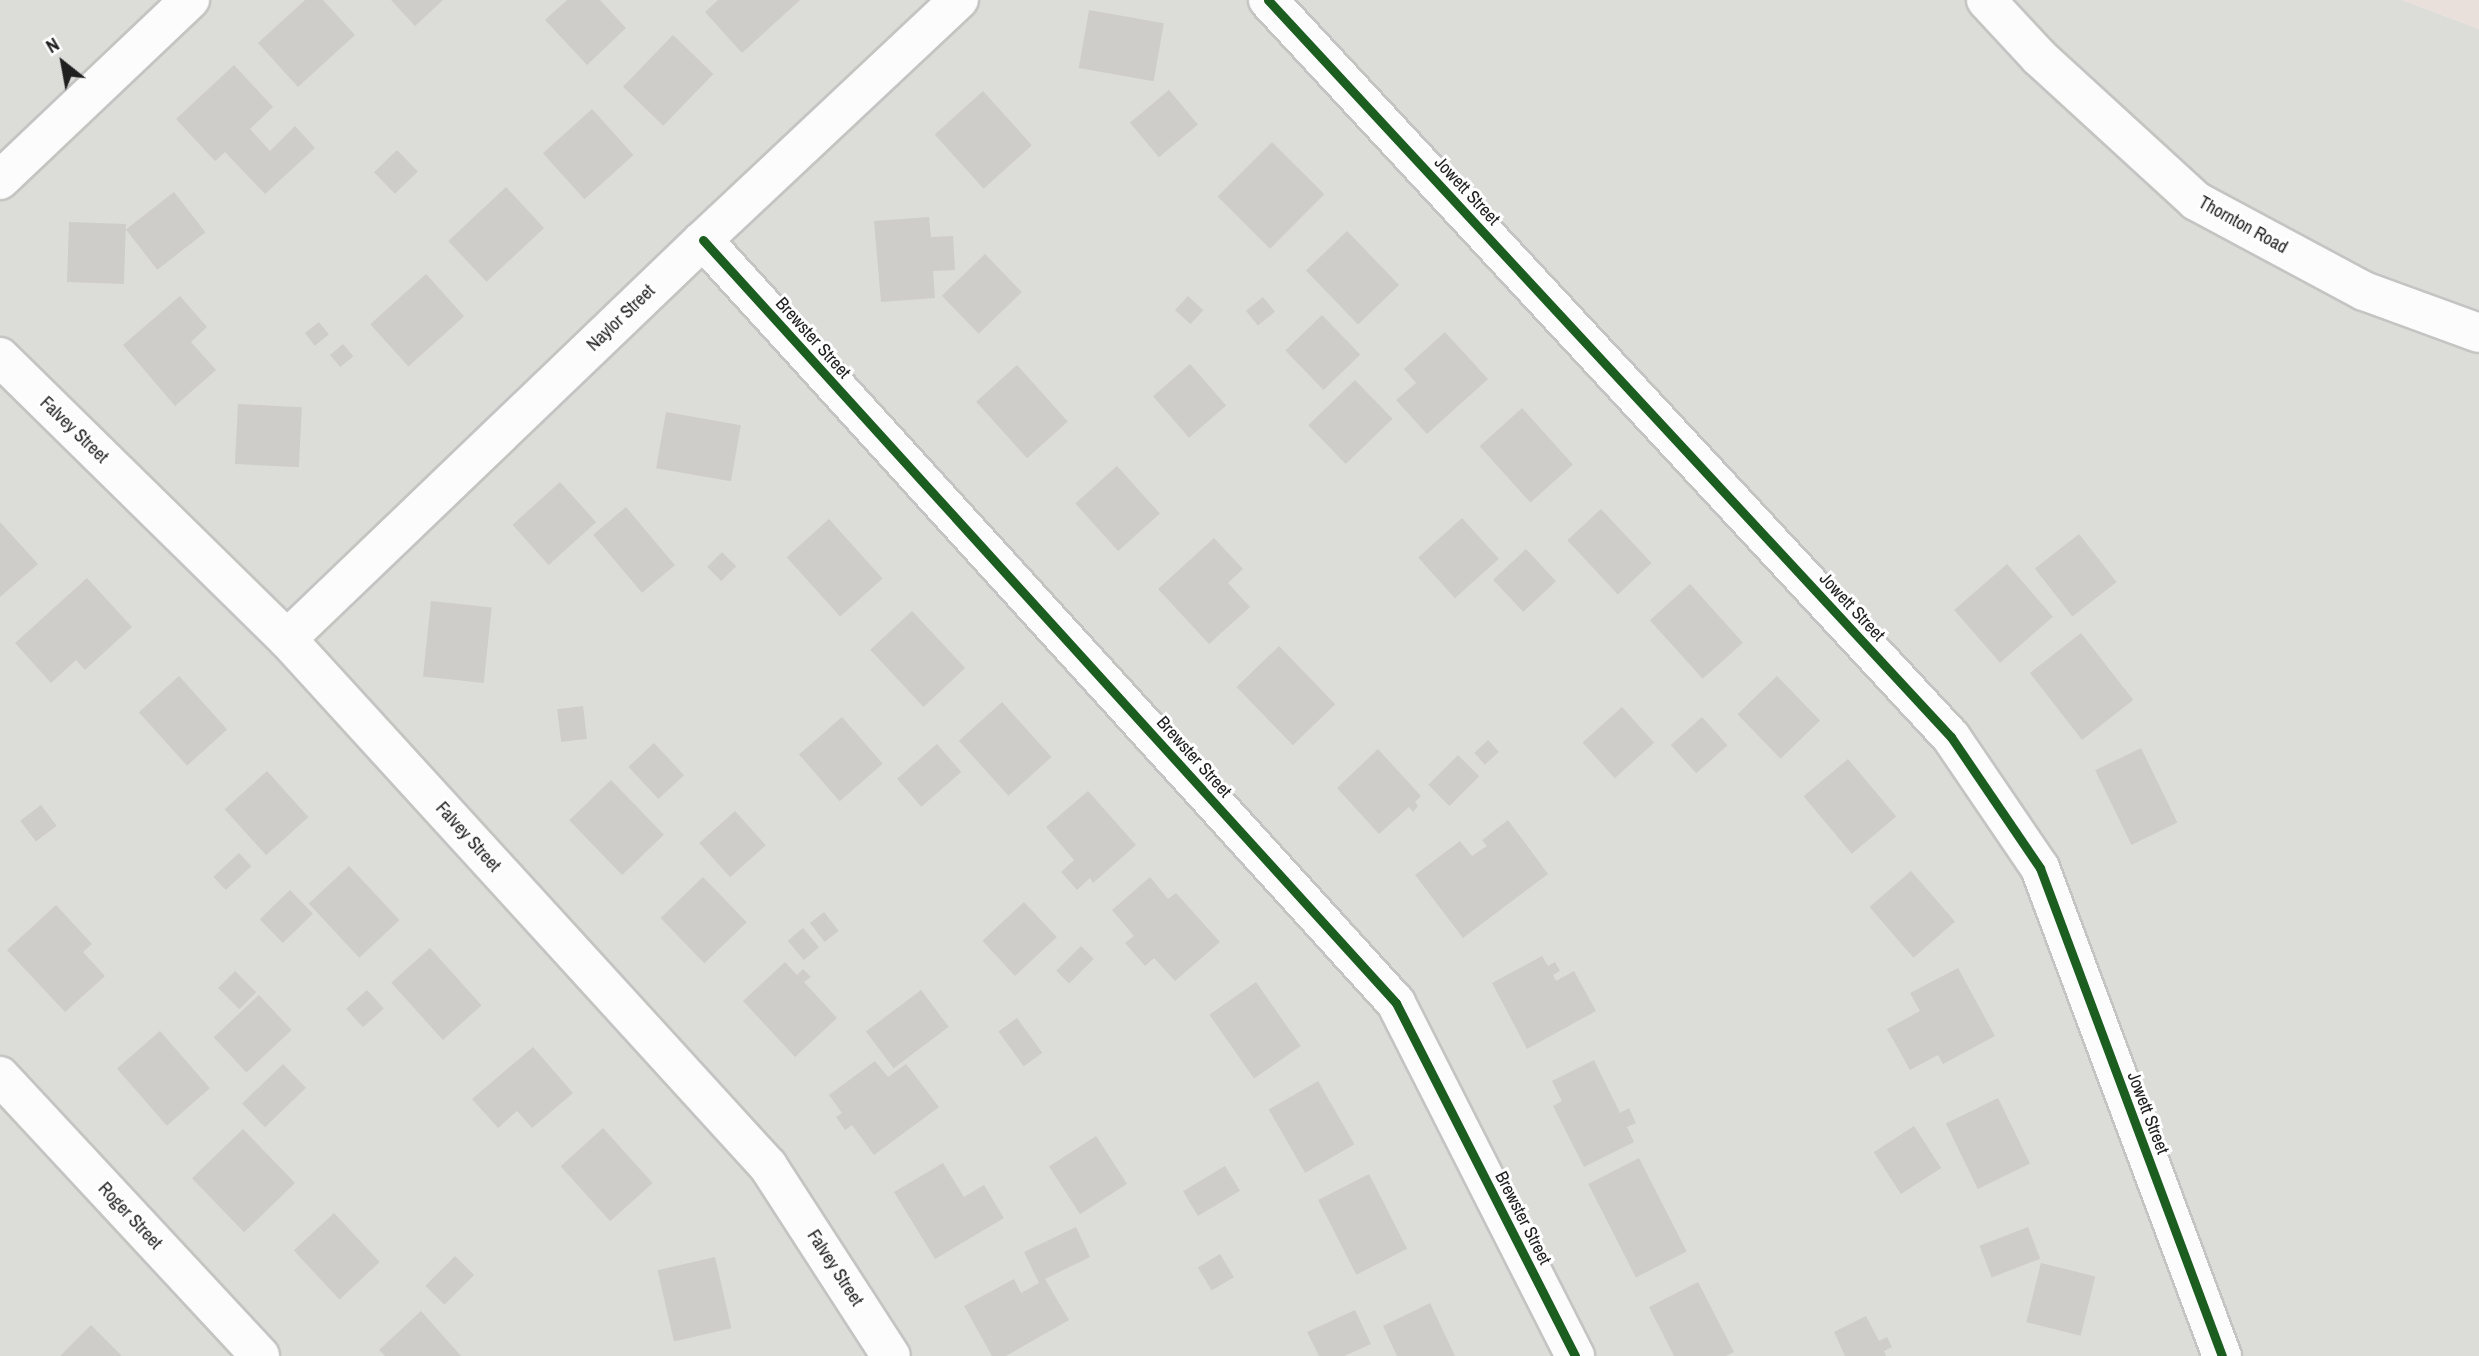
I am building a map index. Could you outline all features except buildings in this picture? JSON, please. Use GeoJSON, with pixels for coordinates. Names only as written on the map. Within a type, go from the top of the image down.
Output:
{"type":"FeatureCollection","features":[{"type":"Feature","properties":{"kind":"street"},"geometry":{"type":"LineString","coordinates":[[0,180],[190,0]]}},
{"type":"Feature","properties":{"kind":"street","name":"Naylor Street"},"geometry":{"type":"LineString","coordinates":[[287,639],[703,240],[959,0]]}},
{"type":"Feature","properties":{"kind":"street","name":"Jowett Street"},"geometry":{"type":"LineString","coordinates":[[1268,0],[1951,737],[2040,868],[2222,1356]]}},
{"type":"Feature","properties":{"kind":"street","name":"Thornton Road"},"geometry":{"type":"LineString","coordinates":[[1986,0],[2039,57],[2196,201],[2364,291],[2479,333]]}},
{"type":"Feature","properties":{"kind":"street","name":"Brewster Street"},"geometry":{"type":"LineString","coordinates":[[703,240],[1396,1003],[1575,1356]]}},
{"type":"Feature","properties":{"kind":"street","name":"Falvey Street"},"geometry":{"type":"LineString","coordinates":[[0,357],[287,639],[768,1166],[882,1352]]}},
{"type":"Feature","properties":{"kind":"street","name":"Roger Street"},"geometry":{"type":"LineString","coordinates":[[0,1076],[260,1356]]}},
{"type":"Feature","properties":{"kind":"shaded area"},"geometry":{"type":"Polygon","coordinates":[[[0,0],[2402,0],[2479,29],[2479,1356],[0,1356],[0,0]]]}},
{"type":"Feature","properties":{"kind":"shaded area"},"geometry":{"type":"Polygon","coordinates":[[[2402,0],[2479,0],[2479,29],[2402,0]]]}},
{"type":"Feature","properties":{"kind":"cycle path"},"geometry":{"type":"LineString","coordinates":[[1268,0],[1951,737],[2040,868],[2222,1356]]}},
{"type":"Feature","properties":{"kind":"cycle path"},"geometry":{"type":"LineString","coordinates":[[703,240],[1396,1003],[1575,1356]]}}]}
